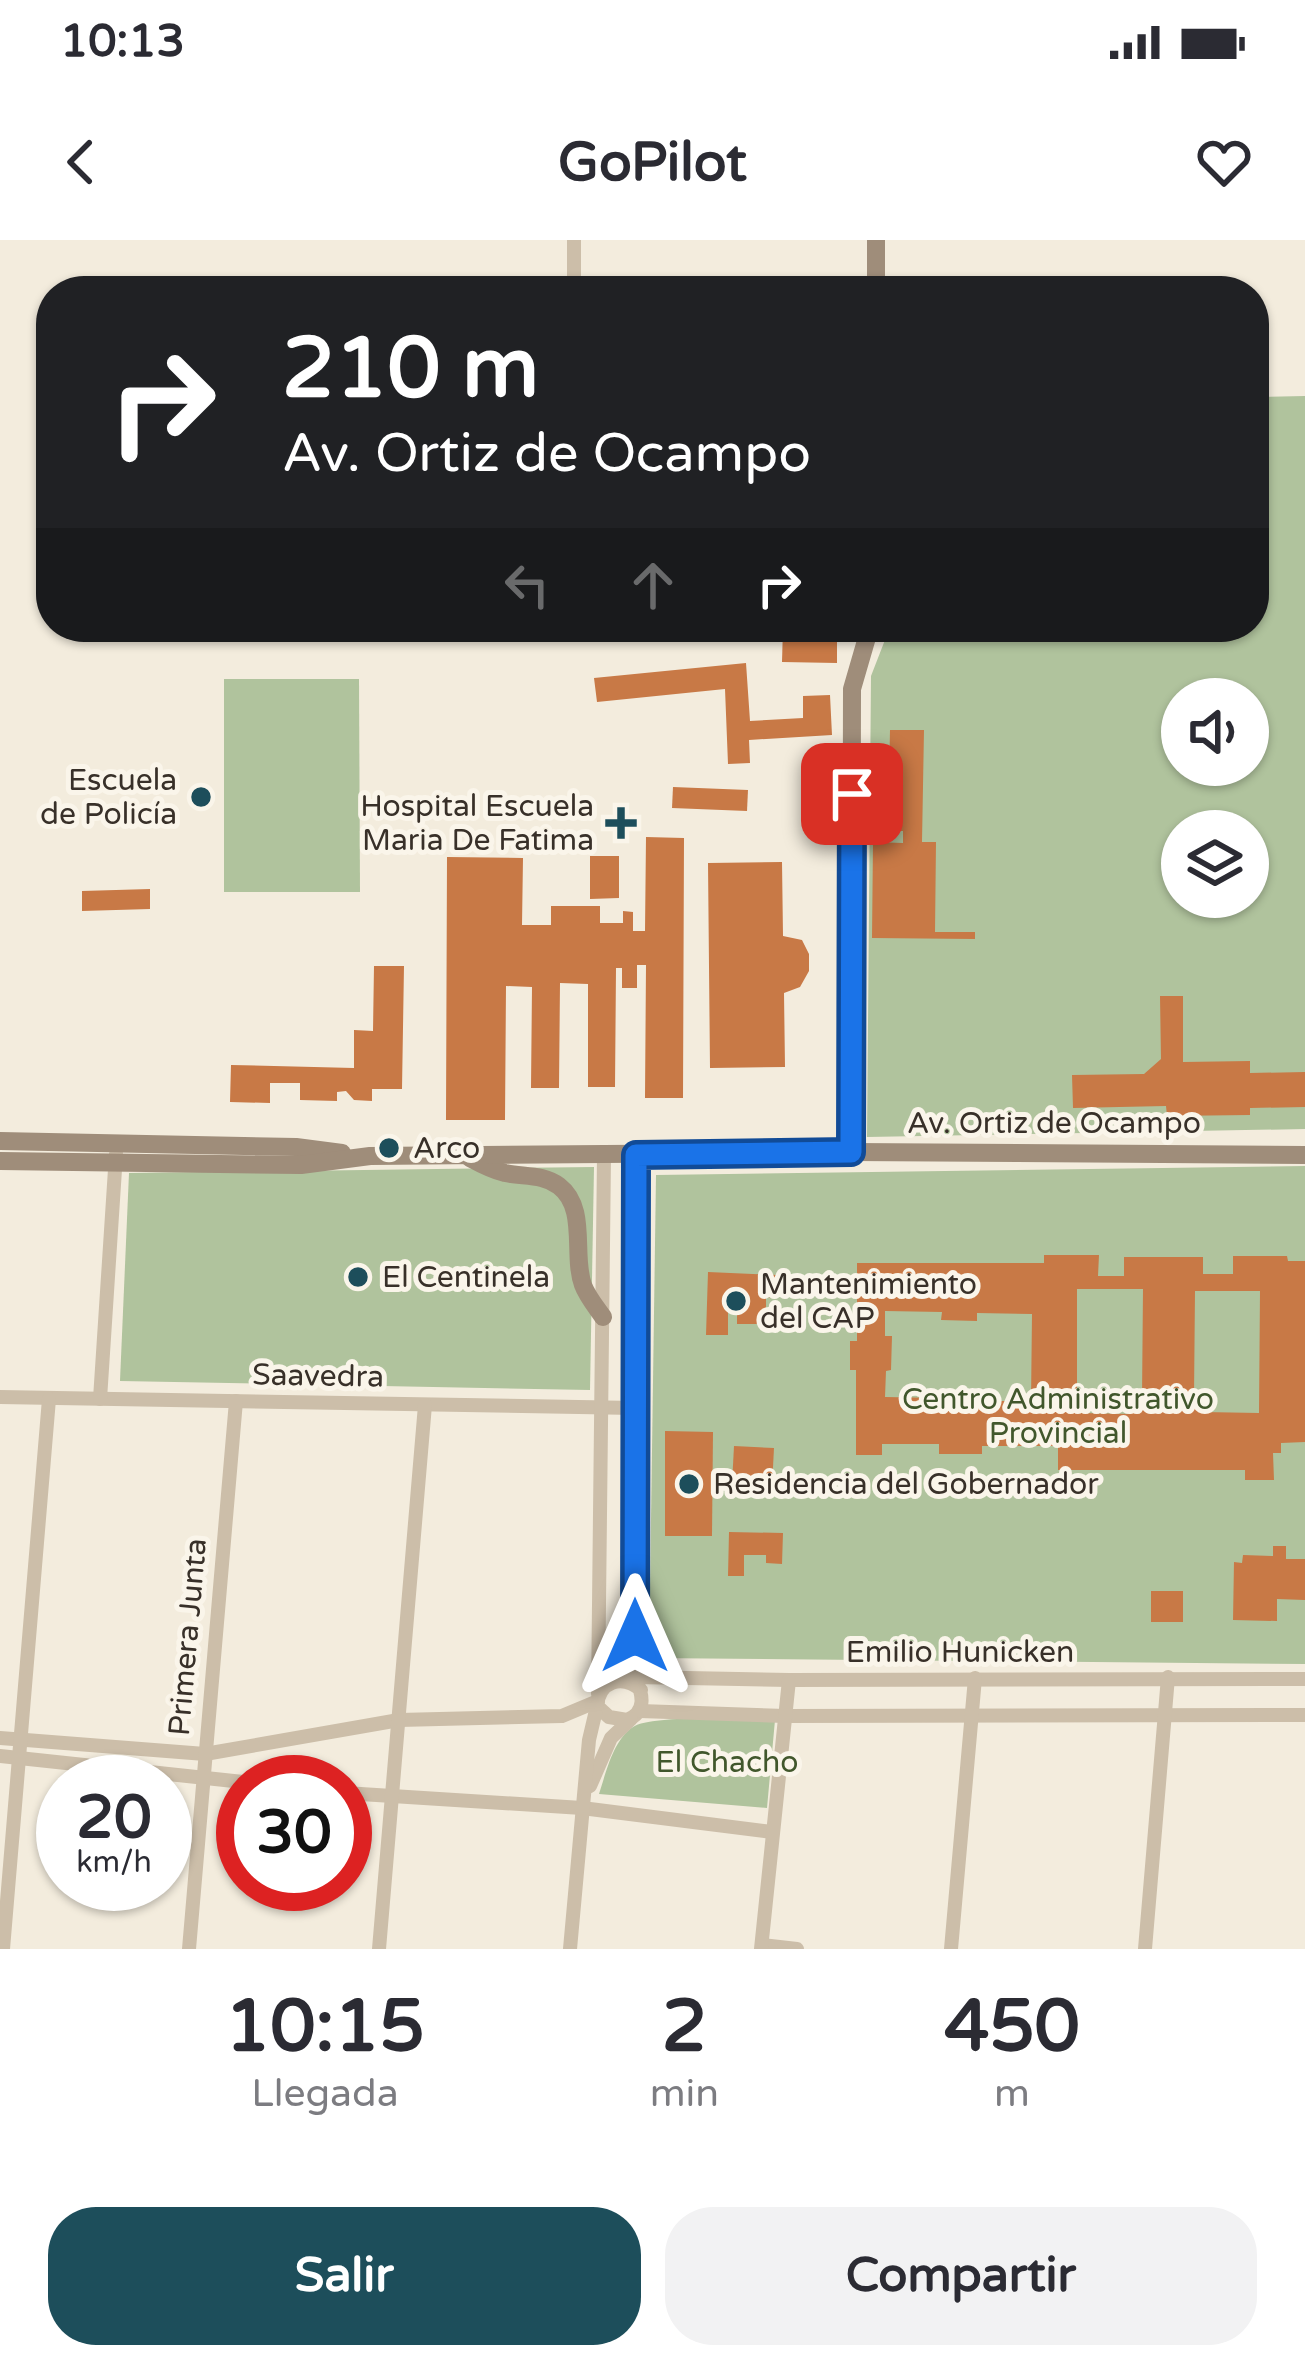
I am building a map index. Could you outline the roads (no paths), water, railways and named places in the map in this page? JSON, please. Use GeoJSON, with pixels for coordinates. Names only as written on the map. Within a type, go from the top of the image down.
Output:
{"type":"FeatureCollection","features":[{"type":"Feature","properties":{"kind":"main road"},"geometry":{"type":"LineString","coordinates":[[876,240],[876,276]]}},
{"type":"Feature","properties":{"kind":"main road"},"geometry":{"type":"LineString","coordinates":[[851,1152],[852,689],[866,642]]}},
{"type":"Feature","properties":{"kind":"main road","name":"Av. Ortiz de Ocampo"},"geometry":{"type":"LineString","coordinates":[[0,1141],[116,1153]]}},
{"type":"Feature","properties":{"kind":"main road","name":"Av. Ortiz de Ocampo"},"geometry":{"type":"LineString","coordinates":[[0,1161],[296,1147],[370,1156],[1305,1155]]}},
{"type":"Feature","properties":{"kind":"main road"},"geometry":{"type":"LineString","coordinates":[[466,1156],[502,1173],[540,1177],[568,1195],[575,1212],[584,1288],[602,1317]]}},
{"type":"Feature","properties":{"kind":"street"},"geometry":{"type":"LineString","coordinates":[[574,240],[574,276]]}},
{"type":"Feature","properties":{"kind":"street"},"geometry":{"type":"LineString","coordinates":[[100,1399],[116,1153]]}},
{"type":"Feature","properties":{"kind":"street"},"geometry":{"type":"LineString","coordinates":[[569,1949],[589,1740],[598,1700],[604,1155]]}},
{"type":"Feature","properties":{"kind":"street"},"geometry":{"type":"LineString","coordinates":[[582,1808],[611,1738],[636,1715],[643,1701],[638,1684],[636,1155]]}},
{"type":"Feature","properties":{"kind":"street","name":"Saavedra"},"geometry":{"type":"LineString","coordinates":[[0,1397],[635,1408]]}},
{"type":"Feature","properties":{"kind":"street"},"geometry":{"type":"LineString","coordinates":[[3,1949],[49,1399]]}},
{"type":"Feature","properties":{"kind":"street","name":"Primera Junta"},"geometry":{"type":"LineString","coordinates":[[189,1949],[236,1401]]}},
{"type":"Feature","properties":{"kind":"street"},"geometry":{"type":"LineString","coordinates":[[379,1949],[425,1405]]}},
{"type":"Feature","properties":{"kind":"street"},"geometry":{"type":"LineString","coordinates":[[951,1949],[975,1678]]}},
{"type":"Feature","properties":{"kind":"street"},"geometry":{"type":"LineString","coordinates":[[1144,1949],[1168,1678]]}},
{"type":"Feature","properties":{"kind":"street","name":"Emilio Hunicken"},"geometry":{"type":"LineString","coordinates":[[0,1738],[205,1754],[399,1720],[562,1716],[598,1700],[608,1684],[616,1681],[1305,1679]]}},
{"type":"Feature","properties":{"kind":"street"},"geometry":{"type":"LineString","coordinates":[[789,1681],[762,1947],[797,1949]]}},
{"type":"Feature","properties":{"kind":"street"},"geometry":{"type":"LineString","coordinates":[[598,1700],[610,1717],[620,1720],[636,1715],[1305,1715]]}},
{"type":"Feature","properties":{"kind":"street"},"geometry":{"type":"LineString","coordinates":[[0,1756],[216,1779]]}},
{"type":"Feature","properties":{"kind":"street"},"geometry":{"type":"LineString","coordinates":[[372,1796],[582,1808],[772,1832]]}},
{"type":"Feature","properties":{"kind":"place","name":"Escuela de Policía"},"geometry":{"type":"Point","coordinates":[201,797]}},
{"type":"Feature","properties":{"kind":"place","name":"Hospital Escuela Maria De Fatima"},"geometry":{"type":"Point","coordinates":[621,823]}},
{"type":"Feature","properties":{"kind":"place","name":"Arco"},"geometry":{"type":"Point","coordinates":[389,1148]}},
{"type":"Feature","properties":{"kind":"place","name":"El Centinela"},"geometry":{"type":"Point","coordinates":[358,1277]}},
{"type":"Feature","properties":{"kind":"place","name":"Mantenimiento del CAP"},"geometry":{"type":"Point","coordinates":[736,1301]}},
{"type":"Feature","properties":{"kind":"place","name":"Residencia del Gobernador"},"geometry":{"type":"Point","coordinates":[689,1484]}},
{"type":"Feature","properties":{"kind":"park label","name":"Centro Administrativo Provincial"},"geometry":{"type":"Point","coordinates":[1058,1416]}},
{"type":"Feature","properties":{"kind":"park label","name":"El Chacho"},"geometry":{"type":"Point","coordinates":[727,1762]}}]}
